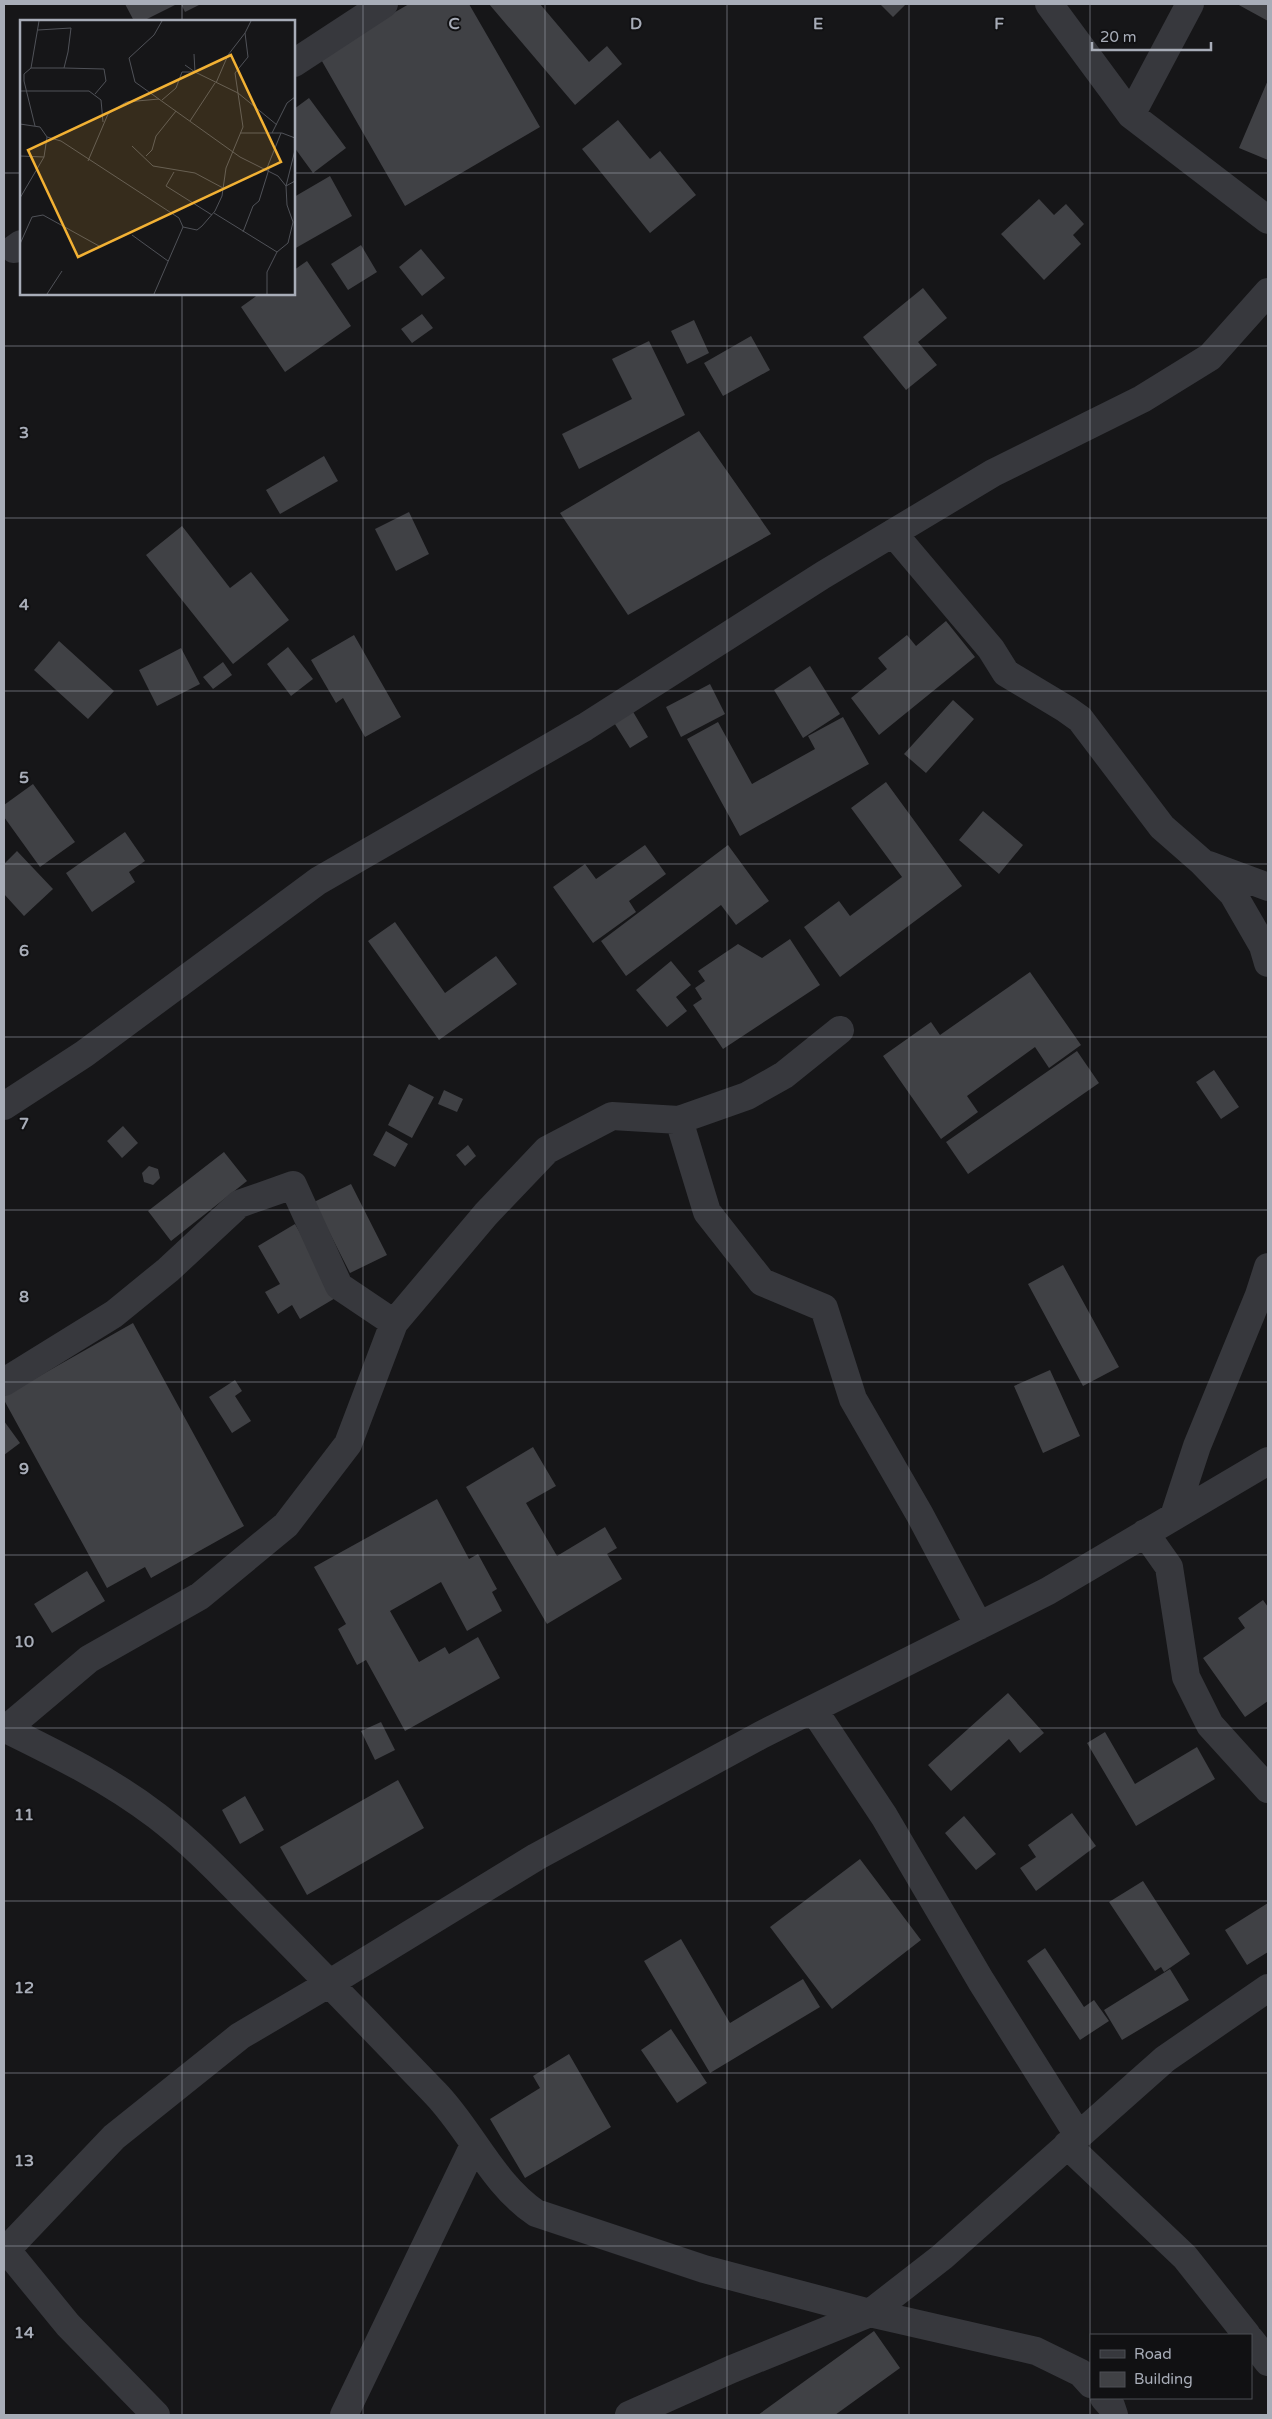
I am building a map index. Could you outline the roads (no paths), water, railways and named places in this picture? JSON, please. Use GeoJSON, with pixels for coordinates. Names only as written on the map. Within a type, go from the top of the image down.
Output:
{"type":"FeatureCollection","features":[{"type":"Feature","properties":{"kind":"street"},"geometry":{"type":"LineString","coordinates":[[295,62],[384,4]]}},
{"type":"Feature","properties":{"kind":"street"},"geometry":{"type":"LineString","coordinates":[[1049,4],[1130,115],[1268,220]]}},
{"type":"Feature","properties":{"kind":"street"},"geometry":{"type":"LineString","coordinates":[[1130,115],[1190,4]]}},
{"type":"Feature","properties":{"kind":"street"},"geometry":{"type":"LineString","coordinates":[[4,1106],[84,1054],[318,881],[584,727],[814,580],[993,473],[1142,399],[1210,357],[1268,292]]}},
{"type":"Feature","properties":{"kind":"street"},"geometry":{"type":"LineString","coordinates":[[893,533],[991,649],[1006,673],[1066,709],[1080,720],[1162,827],[1202,862],[1233,894],[1263,946],[1268,963]]}},
{"type":"Feature","properties":{"kind":"street"},"geometry":{"type":"LineString","coordinates":[[1202,862],[1268,887]]}},
{"type":"Feature","properties":{"kind":"street"},"geometry":{"type":"LineString","coordinates":[[840,1030],[784,1075],[747,1096],[680,1120],[612,1116],[547,1150],[486,1214],[394,1323],[348,1444],[286,1524],[200,1596],[89,1659],[5,1728],[113,1785],[157,1816],[191,1844],[330,1984],[454,2113],[474,2145],[522,2203],[550,2219],[704,2269],[870,2313],[1036,2351],[1081,2373],[1090,2383]]}},
{"type":"Feature","properties":{"kind":"street"},"geometry":{"type":"LineString","coordinates":[[680,1120],[707,1212],[762,1282],[824,1308],[853,1398],[920,1515],[979,1626]]}},
{"type":"Feature","properties":{"kind":"street"},"geometry":{"type":"LineString","coordinates":[[4,1382],[114,1314],[168,1270],[239,1204],[293,1185],[339,1286],[394,1323]]}},
{"type":"Feature","properties":{"kind":"street"},"geometry":{"type":"LineString","coordinates":[[1174,1516],[1197,1446],[1259,1295],[1268,1268]]}},
{"type":"Feature","properties":{"kind":"street"},"geometry":{"type":"LineString","coordinates":[[156,2415],[68,2325],[5,2249],[12,2244],[114,2137],[240,2036],[330,1984],[536,1857],[813,1709],[1048,1591],[1268,1461]]}},
{"type":"Feature","properties":{"kind":"street"},"geometry":{"type":"LineString","coordinates":[[1145,1533],[1169,1567],[1186,1677],[1210,1725],[1268,1790]]}},
{"type":"Feature","properties":{"kind":"street"},"geometry":{"type":"LineString","coordinates":[[813,1709],[884,1816],[1072,2140],[1185,2257],[1246,2334]]}},
{"type":"Feature","properties":{"kind":"street"},"geometry":{"type":"LineString","coordinates":[[629,2415],[732,2369],[870,2313],[942,2257],[1165,2059],[1268,1988]]}},
{"type":"Feature","properties":{"kind":"street"},"geometry":{"type":"LineString","coordinates":[[344,2415],[474,2145]]}},
{"type":"Feature","properties":{"kind":"street"},"geometry":{"type":"LineString","coordinates":[[1252,2341],[1268,2362]]}},
{"type":"Feature","properties":{"kind":"street"},"geometry":{"type":"LineString","coordinates":[[1105,2399],[1112,2406],[1114,2415]]}}]}
